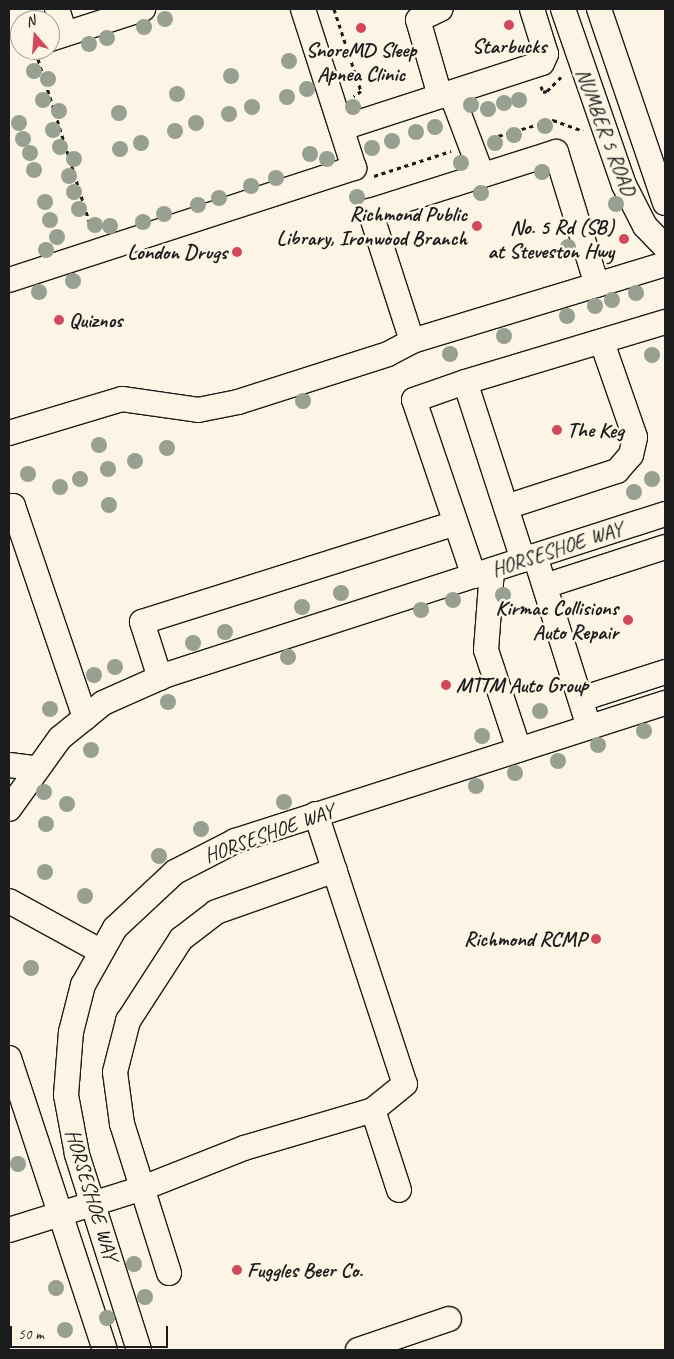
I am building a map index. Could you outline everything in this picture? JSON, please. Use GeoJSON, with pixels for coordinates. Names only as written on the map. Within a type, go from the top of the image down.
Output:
{"type":"FeatureCollection","features":[{"type":"Feature","properties":{"kind":"street"},"geometry":{"type":"LineString","coordinates":[[60,41],[143,9]]}},
{"type":"Feature","properties":{"kind":"street"},"geometry":{"type":"LineString","coordinates":[[9,280],[354,168],[304,9]]}},
{"type":"Feature","properties":{"kind":"street"},"geometry":{"type":"LineString","coordinates":[[441,9],[418,20],[446,94],[471,145],[482,176]]}},
{"type":"Feature","properties":{"kind":"street"},"geometry":{"type":"LineString","coordinates":[[342,128],[542,63],[546,54],[532,9]]}},
{"type":"Feature","properties":{"kind":"street","name":"NUMBER 5 ROAD"},"geometry":{"type":"LineString","coordinates":[[563,9],[624,185],[644,226],[665,247]]}},
{"type":"Feature","properties":{"kind":"street","name":"NUMBER 5 ROAD"},"geometry":{"type":"LineString","coordinates":[[599,9],[665,203]]}},
{"type":"Feature","properties":{"kind":"street"},"geometry":{"type":"LineString","coordinates":[[412,341],[370,211],[556,152],[597,285]]}},
{"type":"Feature","properties":{"kind":"street"},"geometry":{"type":"LineString","coordinates":[[9,433],[122,399],[208,409],[388,354],[412,341],[665,264]]}},
{"type":"Feature","properties":{"kind":"street"},"geometry":{"type":"LineString","coordinates":[[519,750],[486,650],[483,573],[452,524],[414,400],[570,348],[602,342],[665,322]]}},
{"type":"Feature","properties":{"kind":"street"},"geometry":{"type":"LineString","coordinates":[[506,507],[617,471],[632,455],[635,437],[602,342]]}},
{"type":"Feature","properties":{"kind":"street"},"geometry":{"type":"LineString","coordinates":[[465,382],[506,507],[529,558],[545,586],[589,727]]}},
{"type":"Feature","properties":{"kind":"street"},"geometry":{"type":"LineString","coordinates":[[9,506],[13,506],[84,718]]}},
{"type":"Feature","properties":{"kind":"street","name":"HORSESHOE WAY"},"geometry":{"type":"LineString","coordinates":[[9,809],[35,768],[84,718],[103,703],[160,678],[529,558],[662,512]]}},
{"type":"Feature","properties":{"kind":"street"},"geometry":{"type":"LineString","coordinates":[[160,678],[142,622],[452,524]]}},
{"type":"Feature","properties":{"kind":"street"},"geometry":{"type":"LineString","coordinates":[[545,586],[665,547]]}},
{"type":"Feature","properties":{"kind":"street"},"geometry":{"type":"LineString","coordinates":[[581,699],[665,672]]}},
{"type":"Feature","properties":{"kind":"street","name":"HORSESHOE WAY"},"geometry":{"type":"LineString","coordinates":[[139,1350],[77,1154],[66,1096],[76,1008],[100,951],[134,906],[175,872],[235,841],[665,703]]}},
{"type":"Feature","properties":{"kind":"street"},"geometry":{"type":"LineString","coordinates":[[9,765],[35,768]]}},
{"type":"Feature","properties":{"kind":"street"},"geometry":{"type":"LineString","coordinates":[[9,1229],[143,1188],[244,1148],[373,1110],[405,1084],[316,814]]}},
{"type":"Feature","properties":{"kind":"street"},"geometry":{"type":"LineString","coordinates":[[170,1272],[122,1124],[115,1072],[128,1021],[156,972],[181,939],[216,912],[334,870]]}},
{"type":"Feature","properties":{"kind":"street"},"geometry":{"type":"LineString","coordinates":[[9,901],[100,951]]}},
{"type":"Feature","properties":{"kind":"street","name":"HORSESHOE WAY"},"geometry":{"type":"LineString","coordinates":[[9,1058],[105,1350]]}},
{"type":"Feature","properties":{"kind":"street"},"geometry":{"type":"LineString","coordinates":[[373,1110],[399,1190]]}},
{"type":"Feature","properties":{"kind":"street"},"geometry":{"type":"LineString","coordinates":[[358,1350],[449,1320]]}},
{"type":"Feature","properties":{"kind":"path"},"geometry":{"type":"LineString","coordinates":[[334,9],[361,91],[345,102]]}},
{"type":"Feature","properties":{"kind":"path"},"geometry":{"type":"LineString","coordinates":[[55,60],[94,237]]}},
{"type":"Feature","properties":{"kind":"path"},"geometry":{"type":"LineString","coordinates":[[370,177],[553,120],[584,131]]}},
{"type":"Feature","properties":{"kind":"place","name":"Starbucks"},"geometry":{"type":"Point","coordinates":[509,25]}},
{"type":"Feature","properties":{"kind":"place","name":"SnoreMD Sleep Apnea Clinic"},"geometry":{"type":"Point","coordinates":[361,28]}},
{"type":"Feature","properties":{"kind":"place","name":"Richmond Public Library, Ironwood Branch"},"geometry":{"type":"Point","coordinates":[477,226]}},
{"type":"Feature","properties":{"kind":"place","name":"No. 5 Rd (SB) at Steveston Hwy"},"geometry":{"type":"Point","coordinates":[624,239]}},
{"type":"Feature","properties":{"kind":"place","name":"London Drugs"},"geometry":{"type":"Point","coordinates":[237,252]}},
{"type":"Feature","properties":{"kind":"place","name":"Quiznos"},"geometry":{"type":"Point","coordinates":[59,320]}},
{"type":"Feature","properties":{"kind":"place","name":"The Keg"},"geometry":{"type":"Point","coordinates":[557,430]}},
{"type":"Feature","properties":{"kind":"place","name":"Kirmac Collisions Auto Repair"},"geometry":{"type":"Point","coordinates":[628,620]}},
{"type":"Feature","properties":{"kind":"place","name":"MTTM Auto Group"},"geometry":{"type":"Point","coordinates":[446,685]}},
{"type":"Feature","properties":{"kind":"place","name":"Richmond RCMP"},"geometry":{"type":"Point","coordinates":[596,939]}},
{"type":"Feature","properties":{"kind":"place","name":"Fuggles Beer Co."},"geometry":{"type":"Point","coordinates":[237,1270]}}]}
